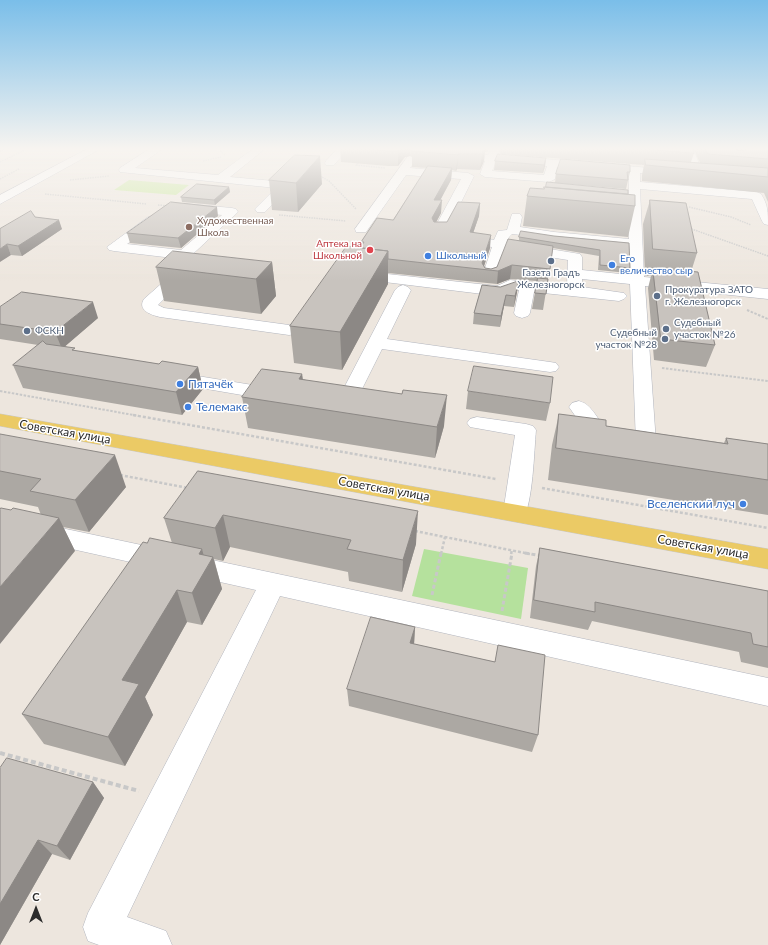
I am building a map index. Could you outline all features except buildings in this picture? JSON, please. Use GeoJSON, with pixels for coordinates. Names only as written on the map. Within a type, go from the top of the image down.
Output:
{"type":"FeatureCollection","features":[{"type":"Feature","properties":{"kind":"main road","name":"Советская улица"},"geometry":{"type":"LineString","coordinates":[[0,420],[768,559]]}},
{"type":"Feature","properties":{"kind":"street"},"geometry":{"type":"LineString","coordinates":[[0,200],[14,192]]}},
{"type":"Feature","properties":{"kind":"street"},"geometry":{"type":"LineString","coordinates":[[261,209],[278,192]]}},
{"type":"Feature","properties":{"kind":"street"},"geometry":{"type":"LineString","coordinates":[[356,225],[386,192]]}},
{"type":"Feature","properties":{"kind":"street"},"geometry":{"type":"LineString","coordinates":[[440,231],[460,192]]}},
{"type":"Feature","properties":{"kind":"street"},"geometry":{"type":"LineString","coordinates":[[579,407],[600,436],[654,444],[642,365],[636,221],[632,192]]}},
{"type":"Feature","properties":{"kind":"street"},"geometry":{"type":"LineString","coordinates":[[715,192],[757,196],[768,221]]}},
{"type":"Feature","properties":{"kind":"street"},"geometry":{"type":"LineString","coordinates":[[213,210],[224,201]]}},
{"type":"Feature","properties":{"kind":"street"},"geometry":{"type":"LineString","coordinates":[[177,278],[174,264],[185,255],[232,212],[161,209],[114,247],[185,255]]}},
{"type":"Feature","properties":{"kind":"street"},"geometry":{"type":"LineString","coordinates":[[520,214],[513,230],[542,233],[553,236]]}},
{"type":"Feature","properties":{"kind":"street"},"geometry":{"type":"LineString","coordinates":[[620,219],[636,221]]}},
{"type":"Feature","properties":{"kind":"street"},"geometry":{"type":"LineString","coordinates":[[489,277],[502,234],[536,237],[553,236],[636,244]]}},
{"type":"Feature","properties":{"kind":"street"},"geometry":{"type":"LineString","coordinates":[[478,241],[575,257],[574,291]]}},
{"type":"Feature","properties":{"kind":"street"},"geometry":{"type":"LineString","coordinates":[[346,273],[499,291],[510,285],[619,296]]}},
{"type":"Feature","properties":{"kind":"street"},"geometry":{"type":"LineString","coordinates":[[575,274],[768,294]]}},
{"type":"Feature","properties":{"kind":"street"},"geometry":{"type":"LineString","coordinates":[[201,281],[177,278],[150,302],[150,308],[160,312],[289,330]]}},
{"type":"Feature","properties":{"kind":"street"},"geometry":{"type":"LineString","coordinates":[[522,313],[527,286]]}},
{"type":"Feature","properties":{"kind":"street"},"geometry":{"type":"LineString","coordinates":[[345,405],[403,290]]}},
{"type":"Feature","properties":{"kind":"street"},"geometry":{"type":"LineString","coordinates":[[376,343],[550,367]]}},
{"type":"Feature","properties":{"kind":"street"},"geometry":{"type":"LineString","coordinates":[[153,375],[291,397]]}},
{"type":"Feature","properties":{"kind":"street"},"geometry":{"type":"LineString","coordinates":[[477,423],[526,430],[515,513]]}},
{"type":"Feature","properties":{"kind":"street"},"geometry":{"type":"LineString","coordinates":[[5,531],[273,583],[768,692]]}},
{"type":"Feature","properties":{"kind":"street"},"geometry":{"type":"LineString","coordinates":[[152,945],[102,927],[273,583]]}},
{"type":"Feature","properties":{"kind":"path"},"geometry":{"type":"LineString","coordinates":[[27,192],[147,204]]}},
{"type":"Feature","properties":{"kind":"path"},"geometry":{"type":"LineString","coordinates":[[339,192],[358,212]]}},
{"type":"Feature","properties":{"kind":"path"},"geometry":{"type":"LineString","coordinates":[[683,210],[702,201],[703,192]]}},
{"type":"Feature","properties":{"kind":"path"},"geometry":{"type":"LineString","coordinates":[[683,205],[731,216],[756,227]]}},
{"type":"Feature","properties":{"kind":"path"},"geometry":{"type":"LineString","coordinates":[[279,215],[356,225]]}},
{"type":"Feature","properties":{"kind":"path"},"geometry":{"type":"LineString","coordinates":[[688,228],[768,256]]}},
{"type":"Feature","properties":{"kind":"path"},"geometry":{"type":"LineString","coordinates":[[642,365],[768,381]]}},
{"type":"Feature","properties":{"kind":"path"},"geometry":{"type":"LineString","coordinates":[[0,391],[768,528]]}},
{"type":"Feature","properties":{"kind":"path"},"geometry":{"type":"LineString","coordinates":[[116,475],[191,489]]}},
{"type":"Feature","properties":{"kind":"path"},"geometry":{"type":"LineString","coordinates":[[414,531],[543,556]]}},
{"type":"Feature","properties":{"kind":"path"},"geometry":{"type":"LineString","coordinates":[[426,617],[446,537]]}},
{"type":"Feature","properties":{"kind":"path"},"geometry":{"type":"LineString","coordinates":[[499,633],[512,550]]}},
{"type":"Feature","properties":{"kind":"path"},"geometry":{"type":"LineString","coordinates":[[0,753],[166,799]]}},
{"type":"Feature","properties":{"kind":"green space"},"geometry":{"type":"Polygon","coordinates":[[[140,192],[180,192],[176,195],[140,192]]]}},
{"type":"Feature","properties":{"kind":"green space"},"geometry":{"type":"Polygon","coordinates":[[[424,549],[528,568],[521,619],[412,596],[424,549]]]}},
{"type":"Feature","properties":{"kind":"place","name":"Художественная Школа"},"geometry":{"type":"Point","coordinates":[189,227]}},
{"type":"Feature","properties":{"kind":"place","name":"Аптека на Школьной"},"geometry":{"type":"Point","coordinates":[370,250]}},
{"type":"Feature","properties":{"kind":"place","name":"Школьный"},"geometry":{"type":"Point","coordinates":[428,256]}},
{"type":"Feature","properties":{"kind":"place","name":"Газета Градъ Железногорск"},"geometry":{"type":"Point","coordinates":[551,261]}},
{"type":"Feature","properties":{"kind":"place","name":"Его величество сыр"},"geometry":{"type":"Point","coordinates":[612,265]}},
{"type":"Feature","properties":{"kind":"place","name":"Прокуратура ЗАТО г. Железногорск"},"geometry":{"type":"Point","coordinates":[657,296]}},
{"type":"Feature","properties":{"kind":"place","name":"Судебный участок №26"},"geometry":{"type":"Point","coordinates":[666,329]}},
{"type":"Feature","properties":{"kind":"place","name":"ФСКН"},"geometry":{"type":"Point","coordinates":[27,331]}},
{"type":"Feature","properties":{"kind":"place","name":"Судебный участок №28"},"geometry":{"type":"Point","coordinates":[665,339]}},
{"type":"Feature","properties":{"kind":"place","name":"Пятачёк"},"geometry":{"type":"Point","coordinates":[180,384]}},
{"type":"Feature","properties":{"kind":"place","name":"Телемакс"},"geometry":{"type":"Point","coordinates":[188,407]}},
{"type":"Feature","properties":{"kind":"place","name":"Вселенский луч"},"geometry":{"type":"Point","coordinates":[743,504]}}]}
